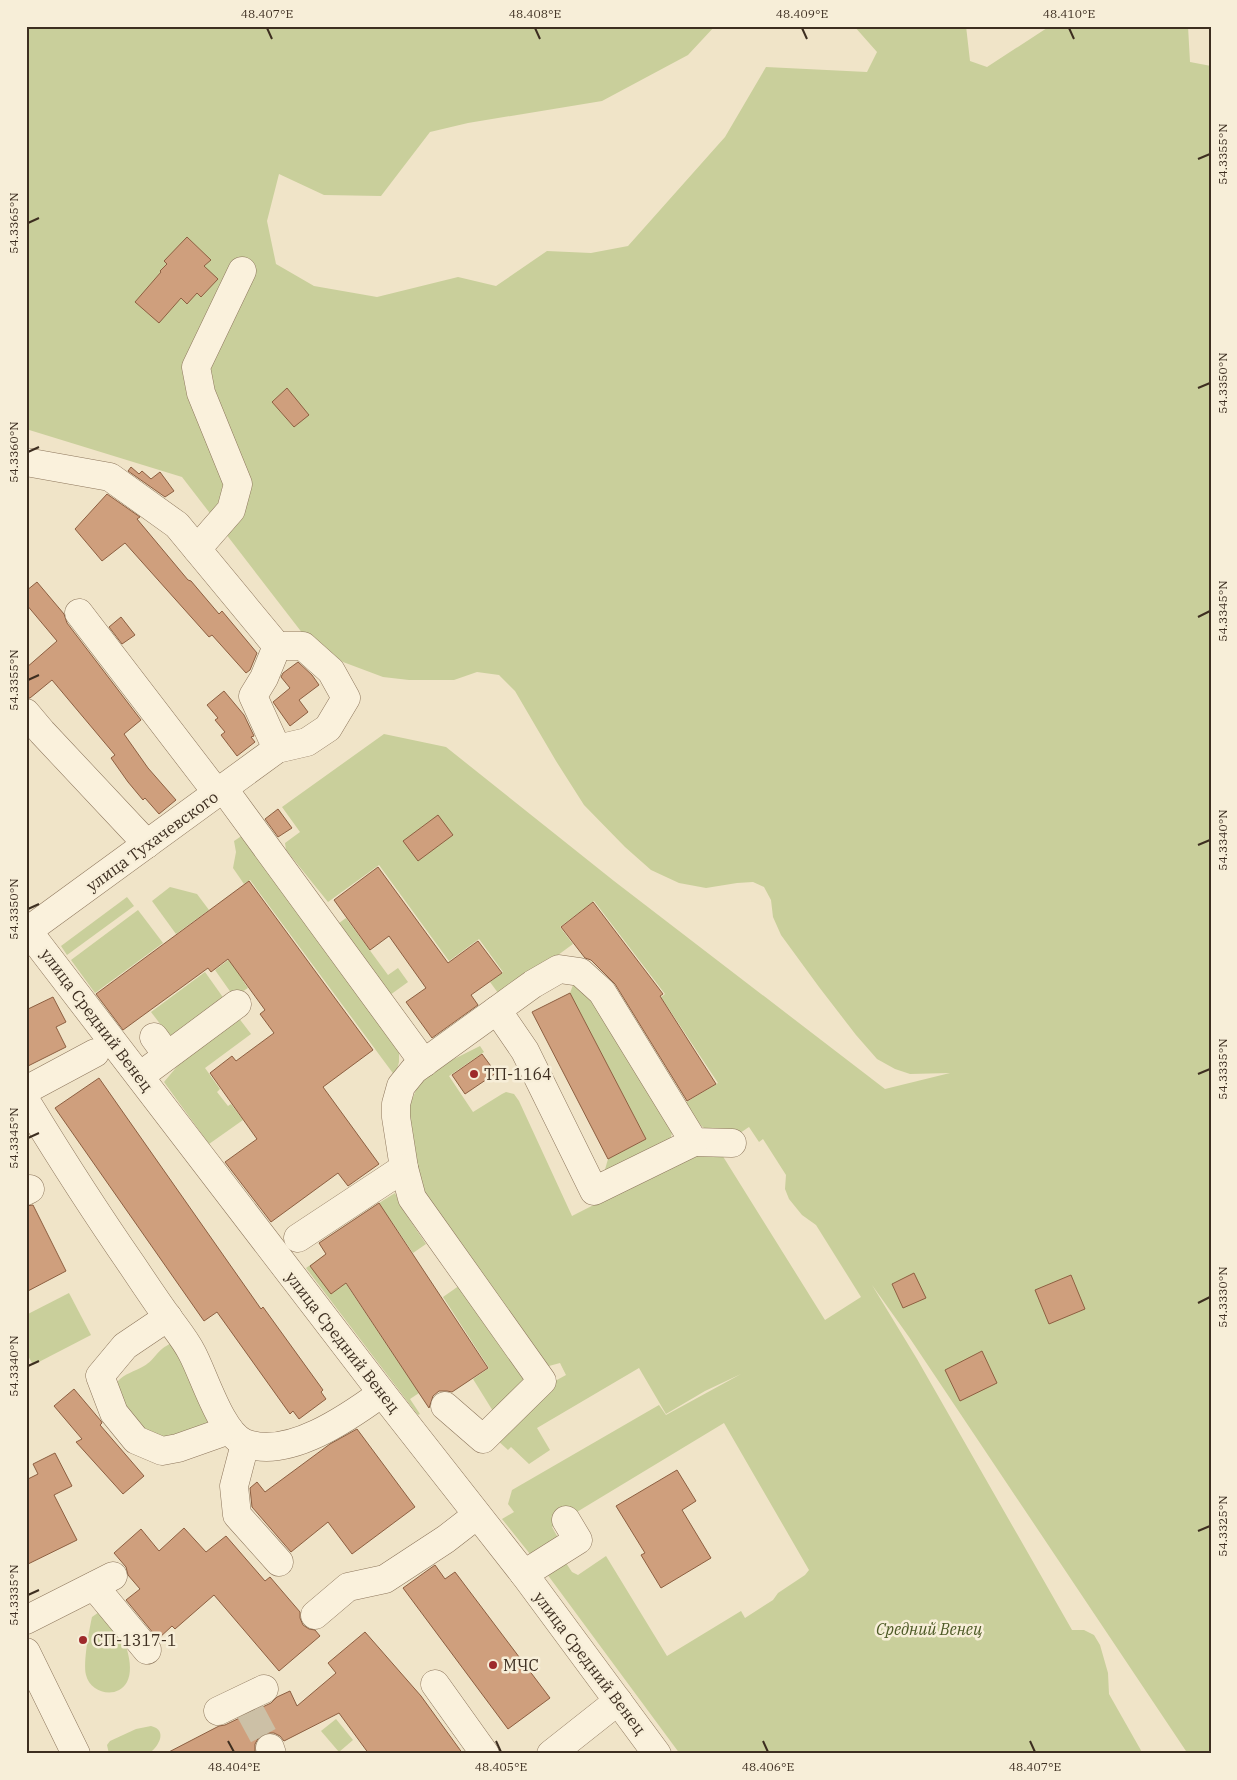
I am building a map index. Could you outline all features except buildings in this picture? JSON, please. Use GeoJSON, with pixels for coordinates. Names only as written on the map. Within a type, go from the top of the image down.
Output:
{"type":"FeatureCollection","features":[{"type":"Feature","properties":{"kind":"street"},"geometry":{"type":"LineString","coordinates":[[197,549],[231,510],[238,484],[201,393],[196,367],[242,271]]}},
{"type":"Feature","properties":{"kind":"street"},"geometry":{"type":"LineString","coordinates":[[26,462],[110,477],[177,525],[277,646]]}},
{"type":"Feature","properties":{"kind":"street"},"geometry":{"type":"LineString","coordinates":[[79,613],[220,791],[424,1063]]}},
{"type":"Feature","properties":{"kind":"street"},"geometry":{"type":"LineString","coordinates":[[277,646],[303,646],[331,671],[346,698],[328,728],[307,742],[277,749],[254,696],[264,678],[277,646]]}},
{"type":"Feature","properties":{"kind":"street"},"geometry":{"type":"LineString","coordinates":[[26,713],[148,844]]}},
{"type":"Feature","properties":{"kind":"street","name":"улица Тухачевского"},"geometry":{"type":"LineString","coordinates":[[27,931],[277,749]]}},
{"type":"Feature","properties":{"kind":"street","name":"улица Средний Венец"},"geometry":{"type":"LineString","coordinates":[[27,931],[382,1393],[524,1574],[657,1754]]}},
{"type":"Feature","properties":{"kind":"street"},"geometry":{"type":"LineString","coordinates":[[445,1406],[484,1439],[542,1381],[412,1198],[404,1168],[396,1117],[397,1096],[407,1077],[533,984],[559,969],[580,972],[602,992],[694,1142]]}},
{"type":"Feature","properties":{"kind":"street"},"geometry":{"type":"LineString","coordinates":[[140,1076],[161,1046],[237,1004]]}},
{"type":"Feature","properties":{"kind":"street"},"geometry":{"type":"LineString","coordinates":[[497,1010],[525,1050],[594,1192],[694,1142],[732,1143]]}},
{"type":"Feature","properties":{"kind":"street"},"geometry":{"type":"LineString","coordinates":[[95,1053],[28,1098],[67,1169],[192,1352],[218,1411],[237,1437],[234,1486],[238,1515],[278,1562]]}},
{"type":"Feature","properties":{"kind":"street"},"geometry":{"type":"LineString","coordinates":[[298,1238],[404,1168]]}},
{"type":"Feature","properties":{"kind":"street"},"geometry":{"type":"LineString","coordinates":[[168,1317],[125,1346],[100,1376],[114,1414],[136,1440],[162,1451],[237,1437],[266,1447],[304,1439],[321,1433],[352,1415],[382,1393]]}},
{"type":"Feature","properties":{"kind":"street"},"geometry":{"type":"LineString","coordinates":[[315,1615],[348,1587],[385,1579],[446,1539],[477,1515]]}},
{"type":"Feature","properties":{"kind":"street"},"geometry":{"type":"LineString","coordinates":[[524,1574],[578,1540],[566,1520]]}},
{"type":"Feature","properties":{"kind":"street"},"geometry":{"type":"LineString","coordinates":[[26,1620],[104,1581],[146,1650]]}},
{"type":"Feature","properties":{"kind":"street"},"geometry":{"type":"LineString","coordinates":[[26,1652],[76,1754]]}},
{"type":"Feature","properties":{"kind":"street"},"geometry":{"type":"LineString","coordinates":[[435,1684],[485,1754]]}},
{"type":"Feature","properties":{"kind":"street"},"geometry":{"type":"LineString","coordinates":[[218,1711],[252,1699]]}},
{"type":"Feature","properties":{"kind":"street"},"geometry":{"type":"LineString","coordinates":[[551,1754],[618,1701]]}},
{"type":"Feature","properties":{"kind":"green space","name":"Средний Венец"},"geometry":{"type":"Polygon","coordinates":[[[26,26],[715,26],[688,55],[602,101],[468,123],[430,132],[381,196],[324,195],[279,174],[267,221],[276,264],[314,286],[377,297],[458,277],[496,286],[547,251],[591,253],[628,246],[725,137],[766,67],[867,72],[877,52],[854,26],[966,26],[970,61],[987,67],[1050,26],[1188,26],[1190,62],[1211,66],[1211,1754],[1188,1754],[909,1337],[872,1285],[917,1359],[1072,1630],[1084,1630],[1094,1635],[1100,1645],[1108,1673],[1109,1694],[1143,1754],[680,1754],[547,1574],[566,1563],[572,1572],[578,1575],[606,1556],[667,1656],[741,1611],[745,1618],[773,1600],[778,1593],[805,1575],[809,1570],[724,1423],[552,1527],[561,1543],[534,1559],[502,1519],[514,1512],[508,1504],[512,1490],[659,1405],[666,1415],[741,1374],[705,1391],[666,1414],[639,1368],[537,1428],[550,1450],[529,1464],[511,1447],[508,1450],[496,1439],[546,1386],[566,1375],[560,1363],[549,1366],[541,1362],[426,1207],[406,1113],[417,1088],[432,1070],[480,1046],[484,1052],[449,1076],[473,1112],[506,1092],[514,1094],[519,1101],[572,1216],[680,1161],[719,1150],[825,1320],[861,1297],[816,1225],[802,1215],[789,1199],[785,1189],[786,1175],[763,1139],[759,1142],[749,1127],[731,1137],[723,1137],[709,1132],[692,1116],[683,1104],[718,1083],[661,997],[665,994],[594,901],[560,927],[573,944],[501,997],[490,982],[503,972],[479,939],[449,961],[379,865],[328,902],[286,850],[285,843],[300,832],[282,807],[384,734],[446,747],[614,881],[885,1089],[950,1073],[910,1074],[895,1069],[877,1059],[856,1035],[781,935],[773,917],[771,900],[764,887],[753,882],[706,888],[679,883],[651,870],[625,847],[584,805],[515,691],[499,675],[477,672],[454,680],[409,680],[383,677],[343,662],[303,634],[182,477],[26,429],[26,26]]]}},
{"type":"Feature","properties":{"kind":"green space"},"geometry":{"type":"Polygon","coordinates":[[[243,835],[399,1051],[399,1062],[395,1076],[250,880],[244,884],[233,868],[236,852],[234,841],[243,835]]]}},
{"type":"Feature","properties":{"kind":"green space"},"geometry":{"type":"Polygon","coordinates":[[[170,887],[197,894],[209,910],[176,934],[152,901],[170,887]]]}},
{"type":"Feature","properties":{"kind":"green space"},"geometry":{"type":"Polygon","coordinates":[[[127,897],[134,906],[67,955],[61,946],[127,897]]]}},
{"type":"Feature","properties":{"kind":"green space"},"geometry":{"type":"Polygon","coordinates":[[[138,910],[163,943],[95,993],[71,960],[138,910]]]}},
{"type":"Feature","properties":{"kind":"green space"},"geometry":{"type":"Polygon","coordinates":[[[346,918],[388,975],[398,968],[408,982],[390,995],[335,926],[346,918]]]}},
{"type":"Feature","properties":{"kind":"green space"},"geometry":{"type":"Polygon","coordinates":[[[244,948],[259,969],[243,981],[248,988],[234,997],[215,970],[244,948]]]}},
{"type":"Feature","properties":{"kind":"green space"},"geometry":{"type":"Polygon","coordinates":[[[205,972],[227,1003],[174,1042],[151,1012],[205,972]]]}},
{"type":"Feature","properties":{"kind":"green space"},"geometry":{"type":"Polygon","coordinates":[[[573,985],[582,985],[673,1129],[667,1145],[604,1173],[608,1159],[646,1139],[570,993],[573,985]]]}},
{"type":"Feature","properties":{"kind":"green space"},"geometry":{"type":"Polygon","coordinates":[[[238,1017],[251,1034],[205,1068],[220,1089],[217,1092],[228,1106],[231,1104],[243,1120],[209,1144],[164,1082],[185,1057],[238,1017]]]}},
{"type":"Feature","properties":{"kind":"green space"},"geometry":{"type":"Polygon","coordinates":[[[395,1193],[401,1207],[426,1244],[413,1253],[379,1203],[395,1193]]]}},
{"type":"Feature","properties":{"kind":"green space"},"geometry":{"type":"Polygon","coordinates":[[[326,1254],[419,1393],[410,1399],[420,1414],[418,1415],[414,1410],[306,1268],[326,1254]]]}},
{"type":"Feature","properties":{"kind":"green space"},"geometry":{"type":"Polygon","coordinates":[[[463,1283],[525,1376],[524,1384],[496,1416],[473,1379],[489,1368],[443,1297],[463,1283]]]}},
{"type":"Feature","properties":{"kind":"green space"},"geometry":{"type":"Polygon","coordinates":[[[69,1293],[91,1335],[33,1365],[26,1352],[26,1315],[69,1293]]]}},
{"type":"Feature","properties":{"kind":"green space"},"geometry":{"type":"Polygon","coordinates":[[[172,1343],[212,1406],[210,1429],[154,1439],[128,1417],[117,1382],[148,1363],[172,1343]]]}},
{"type":"Feature","properties":{"kind":"green space"},"geometry":{"type":"Polygon","coordinates":[[[102,1610],[118,1626],[127,1650],[130,1668],[127,1682],[123,1688],[111,1692],[98,1690],[93,1686],[88,1681],[85,1669],[92,1617],[102,1610]]]}},
{"type":"Feature","properties":{"kind":"green space"},"geometry":{"type":"Polygon","coordinates":[[[336,1719],[353,1740],[339,1752],[321,1731],[336,1719]]]}},
{"type":"Feature","properties":{"kind":"green space"},"geometry":{"type":"Polygon","coordinates":[[[151,1726],[159,1731],[160,1739],[156,1747],[148,1754],[109,1754],[107,1745],[110,1741],[136,1729],[151,1726]]]}},
{"type":"Feature","properties":{"kind":"tunnel"},"geometry":{"type":"LineString","coordinates":[[250,1711],[270,1748]]}},
{"type":"Feature","properties":{"kind":"place","name":"ТП-1164"},"geometry":{"type":"Point","coordinates":[474,1074]}},
{"type":"Feature","properties":{"kind":"place","name":"СП-1317-1"},"geometry":{"type":"Point","coordinates":[83,1640]}},
{"type":"Feature","properties":{"kind":"place","name":"МЧС"},"geometry":{"type":"Point","coordinates":[493,1665]}}]}
